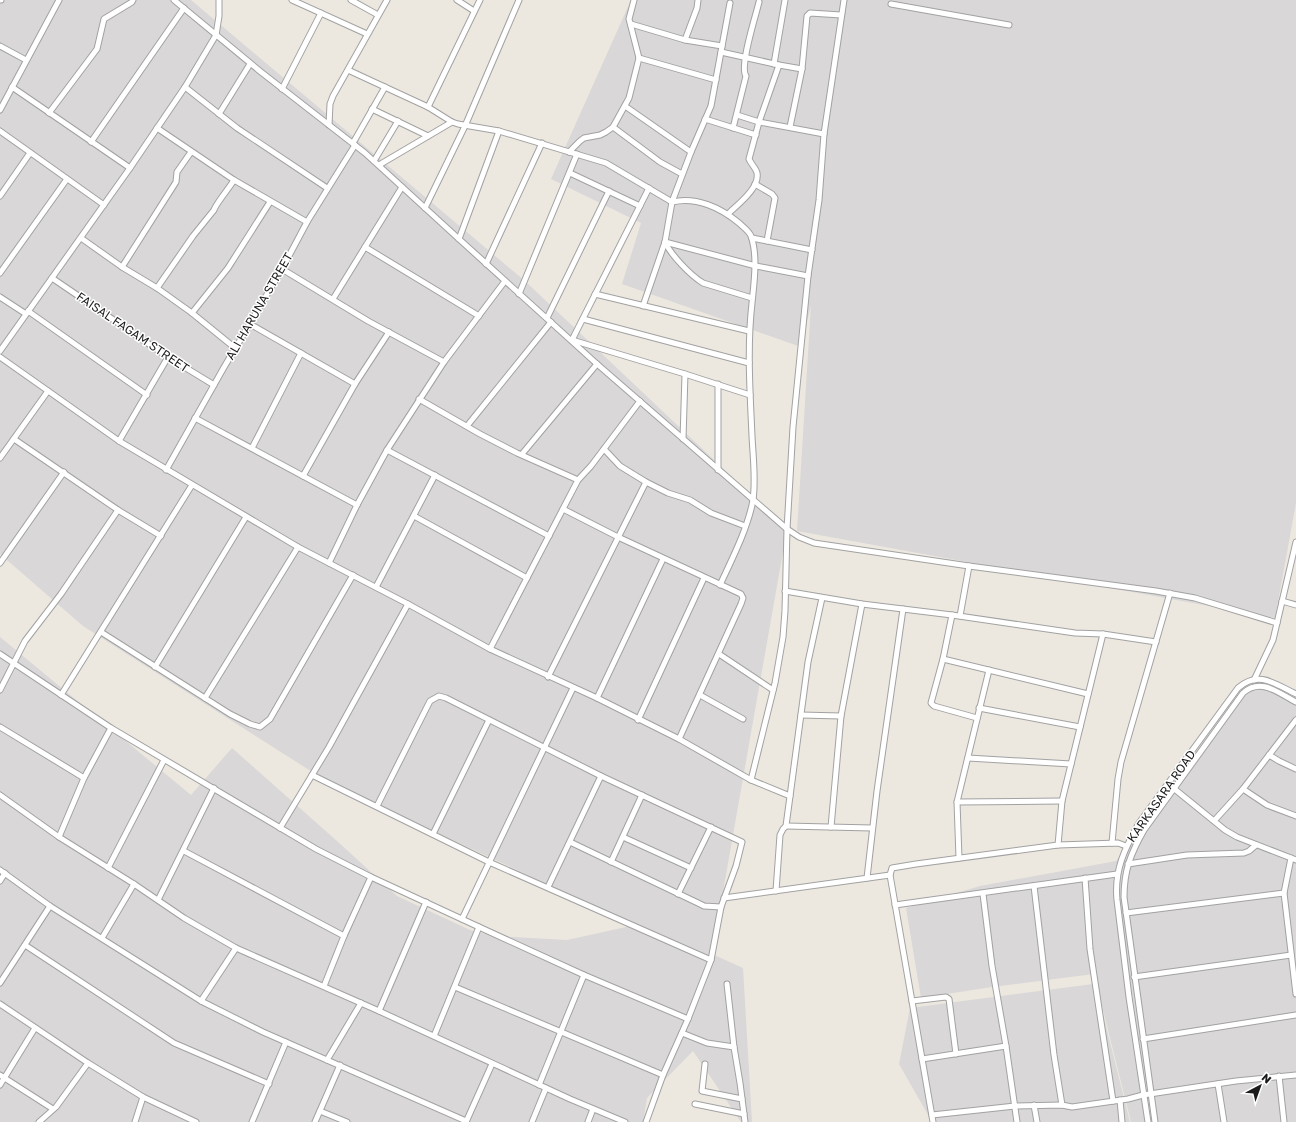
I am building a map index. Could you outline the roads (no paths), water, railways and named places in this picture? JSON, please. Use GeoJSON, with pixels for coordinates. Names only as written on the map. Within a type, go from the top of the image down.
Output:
{"type":"FeatureCollection","features":[{"type":"Feature","properties":{"kind":"street"},"geometry":{"type":"LineString","coordinates":[[0,110],[59,0]]}},
{"type":"Feature","properties":{"kind":"street"},"geometry":{"type":"LineString","coordinates":[[49,113],[97,49],[104,19],[133,0]]}},
{"type":"Feature","properties":{"kind":"street"},"geometry":{"type":"LineString","coordinates":[[174,0],[250,64],[379,165],[597,364],[752,500],[799,537],[814,543],[969,566],[1170,593],[1195,598],[1277,624]]}},
{"type":"Feature","properties":{"kind":"street"},"geometry":{"type":"LineString","coordinates":[[0,351],[81,238],[185,87],[216,35],[219,16],[219,0]]}},
{"type":"Feature","properties":{"kind":"street"},"geometry":{"type":"LineString","coordinates":[[292,0],[367,34]]}},
{"type":"Feature","properties":{"kind":"street"},"geometry":{"type":"LineString","coordinates":[[351,0],[378,15]]}},
{"type":"Feature","properties":{"kind":"street"},"geometry":{"type":"LineString","coordinates":[[329,125],[330,104],[333,96],[387,0]]}},
{"type":"Feature","properties":{"kind":"street"},"geometry":{"type":"LineString","coordinates":[[456,0],[474,10]]}},
{"type":"Feature","properties":{"kind":"street"},"geometry":{"type":"LineString","coordinates":[[428,107],[480,0]]}},
{"type":"Feature","properties":{"kind":"street"},"geometry":{"type":"LineString","coordinates":[[425,208],[465,126],[519,0]]}},
{"type":"Feature","properties":{"kind":"street"},"geometry":{"type":"LineString","coordinates":[[569,152],[584,138],[600,135],[613,127],[629,98],[639,58],[629,18],[634,0]]}},
{"type":"Feature","properties":{"kind":"street"},"geometry":{"type":"LineString","coordinates":[[685,40],[697,8],[698,0]]}},
{"type":"Feature","properties":{"kind":"street"},"geometry":{"type":"LineString","coordinates":[[751,780],[773,690],[783,638],[793,427],[808,276],[819,200],[824,134],[844,0]]}},
{"type":"Feature","properties":{"kind":"street"},"geometry":{"type":"LineString","coordinates":[[728,214],[750,194],[757,179],[757,172],[749,159],[776,65],[785,1]]}},
{"type":"Feature","properties":{"kind":"street"},"geometry":{"type":"LineString","coordinates":[[734,128],[746,76],[743,72],[745,58],[759,2]]}},
{"type":"Feature","properties":{"kind":"street"},"geometry":{"type":"LineString","coordinates":[[643,306],[665,242],[672,202],[682,174],[711,106],[730,3]]}},
{"type":"Feature","properties":{"kind":"street"},"geometry":{"type":"LineString","coordinates":[[891,4],[1009,25]]}},
{"type":"Feature","properties":{"kind":"street"},"geometry":{"type":"LineString","coordinates":[[91,142],[184,8]]}},
{"type":"Feature","properties":{"kind":"street"},"geometry":{"type":"LineString","coordinates":[[282,89],[321,13]]}},
{"type":"Feature","properties":{"kind":"street"},"geometry":{"type":"LineString","coordinates":[[790,127],[802,69],[808,15],[810,13],[841,15]]}},
{"type":"Feature","properties":{"kind":"street"},"geometry":{"type":"LineString","coordinates":[[631,24],[721,49],[745,58],[802,69]]}},
{"type":"Feature","properties":{"kind":"street"},"geometry":{"type":"LineString","coordinates":[[0,46],[26,60]]}},
{"type":"Feature","properties":{"kind":"street"},"geometry":{"type":"LineString","coordinates":[[639,58],[716,80]]}},
{"type":"Feature","properties":{"kind":"street"},"geometry":{"type":"LineString","coordinates":[[219,114],[250,64]]}},
{"type":"Feature","properties":{"kind":"street"},"geometry":{"type":"LineString","coordinates":[[348,70],[428,107],[452,122],[465,126],[499,131],[542,143],[606,164],[672,202],[681,200],[702,203],[714,207],[728,214],[747,231],[752,238],[756,266],[749,331],[754,486],[745,526],[720,585]]}},
{"type":"Feature","properties":{"kind":"street"},"geometry":{"type":"LineString","coordinates":[[12,87],[130,168]]}},
{"type":"Feature","properties":{"kind":"street"},"geometry":{"type":"LineString","coordinates":[[185,87],[238,128],[327,188]]}},
{"type":"Feature","properties":{"kind":"street","name":"ALI HARUNA STREET"},"geometry":{"type":"LineString","coordinates":[[166,470],[214,384],[282,269],[307,222],[354,144],[385,87]]}},
{"type":"Feature","properties":{"kind":"street"},"geometry":{"type":"LineString","coordinates":[[625,106],[691,152]]}},
{"type":"Feature","properties":{"kind":"street"},"geometry":{"type":"LineString","coordinates":[[372,109],[428,136]]}},
{"type":"Feature","properties":{"kind":"street"},"geometry":{"type":"LineString","coordinates":[[737,115],[759,122],[824,134]]}},
{"type":"Feature","properties":{"kind":"street"},"geometry":{"type":"LineString","coordinates":[[706,119],[756,135]]}},
{"type":"Feature","properties":{"kind":"street"},"geometry":{"type":"LineString","coordinates":[[374,161],[398,121]]}},
{"type":"Feature","properties":{"kind":"street"},"geometry":{"type":"LineString","coordinates":[[379,165],[452,122]]}},
{"type":"Feature","properties":{"kind":"street"},"geometry":{"type":"LineString","coordinates":[[613,127],[660,162],[682,174]]}},
{"type":"Feature","properties":{"kind":"street"},"geometry":{"type":"LineString","coordinates":[[157,128],[234,180],[307,222]]}},
{"type":"Feature","properties":{"kind":"street"},"geometry":{"type":"LineString","coordinates":[[0,131],[104,205]]}},
{"type":"Feature","properties":{"kind":"street"},"geometry":{"type":"LineString","coordinates":[[459,239],[499,131]]}},
{"type":"Feature","properties":{"kind":"street"},"geometry":{"type":"LineString","coordinates":[[486,264],[542,143]]}},
{"type":"Feature","properties":{"kind":"street"},"geometry":{"type":"LineString","coordinates":[[122,267],[139,238],[176,182],[177,172],[191,152]]}},
{"type":"Feature","properties":{"kind":"street"},"geometry":{"type":"LineString","coordinates":[[0,196],[30,153]]}},
{"type":"Feature","properties":{"kind":"street"},"geometry":{"type":"LineString","coordinates":[[519,294],[577,154]]}},
{"type":"Feature","properties":{"kind":"street"},"geometry":{"type":"LineString","coordinates":[[570,173],[640,206]]}},
{"type":"Feature","properties":{"kind":"street"},"geometry":{"type":"LineString","coordinates":[[0,273],[67,179]]}},
{"type":"Feature","properties":{"kind":"street"},"geometry":{"type":"LineString","coordinates":[[157,288],[193,236],[214,210],[215,206],[222,200],[234,180]]}},
{"type":"Feature","properties":{"kind":"street"},"geometry":{"type":"LineString","coordinates":[[755,184],[772,194],[775,198],[767,241]]}},
{"type":"Feature","properties":{"kind":"street"},"geometry":{"type":"LineString","coordinates":[[332,299],[402,187]]}},
{"type":"Feature","properties":{"kind":"street"},"geometry":{"type":"LineString","coordinates":[[572,340],[649,188]]}},
{"type":"Feature","properties":{"kind":"street"},"geometry":{"type":"LineString","coordinates":[[467,426],[549,320],[609,191]]}},
{"type":"Feature","properties":{"kind":"street"},"geometry":{"type":"LineString","coordinates":[[192,313],[228,268],[270,202]]}},
{"type":"Feature","properties":{"kind":"street"},"geometry":{"type":"LineString","coordinates":[[81,238],[122,267],[157,288],[192,313],[235,348]]}},
{"type":"Feature","properties":{"kind":"street"},"geometry":{"type":"LineString","coordinates":[[752,238],[812,250]]}},
{"type":"Feature","properties":{"kind":"street"},"geometry":{"type":"LineString","coordinates":[[665,242],[756,266],[808,276]]}},
{"type":"Feature","properties":{"kind":"street"},"geometry":{"type":"LineString","coordinates":[[665,242],[667,247],[685,267],[703,284],[752,298]]}},
{"type":"Feature","properties":{"kind":"street"},"geometry":{"type":"LineString","coordinates":[[365,247],[478,316]]}},
{"type":"Feature","properties":{"kind":"street"},"geometry":{"type":"LineString","coordinates":[[282,269],[389,332],[444,362]]}},
{"type":"Feature","properties":{"kind":"street","name":"FAISAL FAGAM STREET"},"geometry":{"type":"LineString","coordinates":[[52,278],[168,357],[214,384]]}},
{"type":"Feature","properties":{"kind":"street"},"geometry":{"type":"LineString","coordinates":[[329,562],[357,505],[387,450],[444,362],[505,281]]}},
{"type":"Feature","properties":{"kind":"street"},"geometry":{"type":"LineString","coordinates":[[595,294],[749,331]]}},
{"type":"Feature","properties":{"kind":"street"},"geometry":{"type":"LineString","coordinates":[[0,297],[27,312],[147,395]]}},
{"type":"Feature","properties":{"kind":"street"},"geometry":{"type":"LineString","coordinates":[[582,319],[749,363]]}},
{"type":"Feature","properties":{"kind":"street"},"geometry":{"type":"LineString","coordinates":[[250,324],[355,384]]}},
{"type":"Feature","properties":{"kind":"street"},"geometry":{"type":"LineString","coordinates":[[303,476],[355,384],[389,332]]}},
{"type":"Feature","properties":{"kind":"street"},"geometry":{"type":"LineString","coordinates":[[572,340],[750,395]]}},
{"type":"Feature","properties":{"kind":"street"},"geometry":{"type":"LineString","coordinates":[[252,448],[301,353]]}},
{"type":"Feature","properties":{"kind":"street"},"geometry":{"type":"LineString","coordinates":[[0,357],[119,441],[298,547],[408,604],[490,650],[597,698],[638,720],[679,739],[751,780],[790,796]]}},
{"type":"Feature","properties":{"kind":"street"},"geometry":{"type":"LineString","coordinates":[[119,441],[168,357]]}},
{"type":"Feature","properties":{"kind":"street"},"geometry":{"type":"LineString","coordinates":[[522,454],[597,364]]}},
{"type":"Feature","properties":{"kind":"street"},"geometry":{"type":"LineString","coordinates":[[683,439],[685,374]]}},
{"type":"Feature","properties":{"kind":"street"},"geometry":{"type":"LineString","coordinates":[[718,384],[718,470]]}},
{"type":"Feature","properties":{"kind":"street"},"geometry":{"type":"LineString","coordinates":[[0,458],[48,391]]}},
{"type":"Feature","properties":{"kind":"street"},"geometry":{"type":"LineString","coordinates":[[419,399],[480,434],[578,480]]}},
{"type":"Feature","properties":{"kind":"street"},"geometry":{"type":"LineString","coordinates":[[490,650],[578,480],[591,466],[640,401]]}},
{"type":"Feature","properties":{"kind":"street"},"geometry":{"type":"LineString","coordinates":[[195,418],[357,505]]}},
{"type":"Feature","properties":{"kind":"street"},"geometry":{"type":"LineString","coordinates":[[14,439],[118,510],[161,536]]}},
{"type":"Feature","properties":{"kind":"street"},"geometry":{"type":"LineString","coordinates":[[604,449],[620,466],[646,482],[668,493],[690,500],[711,512],[745,526]]}},
{"type":"Feature","properties":{"kind":"street"},"geometry":{"type":"LineString","coordinates":[[387,450],[549,536]]}},
{"type":"Feature","properties":{"kind":"street"},"geometry":{"type":"LineString","coordinates":[[0,563],[64,472]]}},
{"type":"Feature","properties":{"kind":"street"},"geometry":{"type":"LineString","coordinates":[[376,587],[435,475]]}},
{"type":"Feature","properties":{"kind":"street"},"geometry":{"type":"LineString","coordinates":[[548,676],[646,482]]}},
{"type":"Feature","properties":{"kind":"street"},"geometry":{"type":"LineString","coordinates":[[61,695],[192,485]]}},
{"type":"Feature","properties":{"kind":"street"},"geometry":{"type":"LineString","coordinates":[[563,509],[618,538],[740,594],[743,598],[742,604],[679,739]]}},
{"type":"Feature","properties":{"kind":"street"},"geometry":{"type":"LineString","coordinates":[[0,690],[12,663],[25,641],[61,594],[118,510]]}},
{"type":"Feature","properties":{"kind":"street"},"geometry":{"type":"LineString","coordinates":[[155,667],[246,516]]}},
{"type":"Feature","properties":{"kind":"street"},"geometry":{"type":"LineString","coordinates":[[414,516],[527,578]]}},
{"type":"Feature","properties":{"kind":"street","name":"KARKASARA ROAD"},"geometry":{"type":"LineString","coordinates":[[1155,1122],[1124,897],[1124,884],[1128,864],[1133,849],[1144,830],[1244,693],[1250,687],[1273,640],[1296,542]]}},
{"type":"Feature","properties":{"kind":"street"},"geometry":{"type":"LineString","coordinates":[[205,698],[298,547]]}},
{"type":"Feature","properties":{"kind":"street"},"geometry":{"type":"LineString","coordinates":[[597,698],[663,559]]}},
{"type":"Feature","properties":{"kind":"street"},"geometry":{"type":"LineString","coordinates":[[960,616],[969,566]]}},
{"type":"Feature","properties":{"kind":"street"},"geometry":{"type":"LineString","coordinates":[[100,632],[230,714],[258,727],[263,725],[274,712],[353,575]]}},
{"type":"Feature","properties":{"kind":"street"},"geometry":{"type":"LineString","coordinates":[[638,720],[704,578]]}},
{"type":"Feature","properties":{"kind":"street"},"geometry":{"type":"LineString","coordinates":[[785,591],[862,604],[960,616],[1075,634],[1104,634],[1156,642]]}},
{"type":"Feature","properties":{"kind":"street"},"geometry":{"type":"LineString","coordinates":[[1112,843],[1121,762],[1170,593]]}},
{"type":"Feature","properties":{"kind":"street"},"geometry":{"type":"LineString","coordinates":[[776,891],[780,835],[782,829],[786,826],[808,662],[822,598]]}},
{"type":"Feature","properties":{"kind":"street"},"geometry":{"type":"LineString","coordinates":[[1282,601],[1296,605]]}},
{"type":"Feature","properties":{"kind":"street"},"geometry":{"type":"LineString","coordinates":[[280,828],[312,775],[408,604]]}},
{"type":"Feature","properties":{"kind":"street"},"geometry":{"type":"LineString","coordinates":[[831,827],[841,716],[862,604]]}},
{"type":"Feature","properties":{"kind":"street"},"geometry":{"type":"LineString","coordinates":[[867,878],[872,828],[903,609]]}},
{"type":"Feature","properties":{"kind":"street"},"geometry":{"type":"LineString","coordinates":[[952,615],[943,659],[931,703],[932,705],[977,718]]}},
{"type":"Feature","properties":{"kind":"street"},"geometry":{"type":"LineString","coordinates":[[1058,845],[1062,801],[1104,634]]}},
{"type":"Feature","properties":{"kind":"street"},"geometry":{"type":"LineString","coordinates":[[0,654],[111,728],[316,849],[371,877],[584,975],[688,1019]]}},
{"type":"Feature","properties":{"kind":"street"},"geometry":{"type":"LineString","coordinates":[[719,654],[773,690]]}},
{"type":"Feature","properties":{"kind":"street"},"geometry":{"type":"LineString","coordinates":[[943,659],[1088,694]]}},
{"type":"Feature","properties":{"kind":"street"},"geometry":{"type":"LineString","coordinates":[[959,858],[958,802],[989,670]]}},
{"type":"Feature","properties":{"kind":"street"},"geometry":{"type":"LineString","coordinates":[[1254,679],[1268,680],[1296,694]]}},
{"type":"Feature","properties":{"kind":"street","name":"KARKASARA ROAD"},"geometry":{"type":"LineString","coordinates":[[1148,1122],[1116,900],[1115,887],[1117,874],[1126,846],[1140,823],[1238,688],[1245,682],[1254,679]]}},
{"type":"Feature","properties":{"kind":"street"},"geometry":{"type":"LineString","coordinates":[[1250,687],[1260,685],[1296,702]]}},
{"type":"Feature","properties":{"kind":"street"},"geometry":{"type":"LineString","coordinates":[[462,919],[573,688]]}},
{"type":"Feature","properties":{"kind":"street"},"geometry":{"type":"LineString","coordinates":[[700,695],[743,719]]}},
{"type":"Feature","properties":{"kind":"street"},"geometry":{"type":"LineString","coordinates":[[377,806],[430,701],[439,696],[446,698],[601,776],[742,842],[721,907],[711,960],[688,1019],[663,1075],[646,1122]]}},
{"type":"Feature","properties":{"kind":"street"},"geometry":{"type":"LineString","coordinates":[[980,708],[1080,727]]}},
{"type":"Feature","properties":{"kind":"street"},"geometry":{"type":"LineString","coordinates":[[801,715],[841,716]]}},
{"type":"Feature","properties":{"kind":"street"},"geometry":{"type":"LineString","coordinates":[[433,834],[489,720]]}},
{"type":"Feature","properties":{"kind":"street"},"geometry":{"type":"LineString","coordinates":[[1214,821],[1243,790],[1296,720]]}},
{"type":"Feature","properties":{"kind":"street"},"geometry":{"type":"LineString","coordinates":[[0,727],[84,778]]}},
{"type":"Feature","properties":{"kind":"street"},"geometry":{"type":"LineString","coordinates":[[59,837],[84,778],[111,728]]}},
{"type":"Feature","properties":{"kind":"street"},"geometry":{"type":"LineString","coordinates":[[1269,755],[1296,769]]}},
{"type":"Feature","properties":{"kind":"street"},"geometry":{"type":"LineString","coordinates":[[968,758],[1071,764]]}},
{"type":"Feature","properties":{"kind":"street"},"geometry":{"type":"LineString","coordinates":[[108,868],[164,760]]}},
{"type":"Feature","properties":{"kind":"street"},"geometry":{"type":"LineString","coordinates":[[312,775],[489,862],[711,960]]}},
{"type":"Feature","properties":{"kind":"street"},"geometry":{"type":"LineString","coordinates":[[548,887],[601,776]]}},
{"type":"Feature","properties":{"kind":"street"},"geometry":{"type":"LineString","coordinates":[[1168,784],[1225,830],[1236,837],[1293,859],[1284,892],[1296,994]]}},
{"type":"Feature","properties":{"kind":"street"},"geometry":{"type":"LineString","coordinates":[[158,900],[184,851],[214,788]]}},
{"type":"Feature","properties":{"kind":"street"},"geometry":{"type":"LineString","coordinates":[[1243,790],[1268,805],[1296,816]]}},
{"type":"Feature","properties":{"kind":"street"},"geometry":{"type":"LineString","coordinates":[[0,795],[59,837],[134,884],[184,918],[236,948],[380,1011],[492,1064],[625,1122]]}},
{"type":"Feature","properties":{"kind":"street"},"geometry":{"type":"LineString","coordinates":[[611,862],[642,795]]}},
{"type":"Feature","properties":{"kind":"street"},"geometry":{"type":"LineString","coordinates":[[958,802],[1062,801]]}},
{"type":"Feature","properties":{"kind":"street"},"geometry":{"type":"LineString","coordinates":[[786,826],[872,828]]}},
{"type":"Feature","properties":{"kind":"street"},"geometry":{"type":"LineString","coordinates":[[678,894],[711,827]]}},
{"type":"Feature","properties":{"kind":"street"},"geometry":{"type":"LineString","coordinates":[[622,837],[691,868]]}},
{"type":"Feature","properties":{"kind":"street"},"geometry":{"type":"LineString","coordinates":[[570,842],[704,906],[721,907]]}},
{"type":"Feature","properties":{"kind":"street"},"geometry":{"type":"LineString","coordinates":[[1126,846],[1118,843],[1058,845],[892,868],[890,875],[932,1120],[1015,1106],[1062,1105],[1072,1107],[1218,1084],[1296,1075]]}},
{"type":"Feature","properties":{"kind":"street"},"geometry":{"type":"LineString","coordinates":[[1128,864],[1187,855],[1244,853],[1256,845]]}},
{"type":"Feature","properties":{"kind":"street"},"geometry":{"type":"LineString","coordinates":[[184,851],[344,936]]}},
{"type":"Feature","properties":{"kind":"street"},"geometry":{"type":"LineString","coordinates":[[0,870],[50,906],[201,1001],[286,1042],[466,1121],[492,1064]]}},
{"type":"Feature","properties":{"kind":"street"},"geometry":{"type":"LineString","coordinates":[[0,881],[5,873]]}},
{"type":"Feature","properties":{"kind":"street"},"geometry":{"type":"LineString","coordinates":[[896,905],[1117,874]]}},
{"type":"Feature","properties":{"kind":"street"},"geometry":{"type":"LineString","coordinates":[[724,898],[890,875]]}},
{"type":"Feature","properties":{"kind":"street"},"geometry":{"type":"LineString","coordinates":[[324,986],[344,936],[371,877]]}},
{"type":"Feature","properties":{"kind":"street"},"geometry":{"type":"LineString","coordinates":[[1086,878],[1090,949],[1113,1101]]}},
{"type":"Feature","properties":{"kind":"street"},"geometry":{"type":"LineString","coordinates":[[102,938],[134,884]]}},
{"type":"Feature","properties":{"kind":"street"},"geometry":{"type":"LineString","coordinates":[[1034,886],[1054,1055],[1062,1105]]}},
{"type":"Feature","properties":{"kind":"street"},"geometry":{"type":"LineString","coordinates":[[1126,913],[1284,892]]}},
{"type":"Feature","properties":{"kind":"street"},"geometry":{"type":"LineString","coordinates":[[983,894],[992,966],[1017,1122]]}},
{"type":"Feature","properties":{"kind":"street"},"geometry":{"type":"LineString","coordinates":[[380,1011],[426,902]]}},
{"type":"Feature","properties":{"kind":"street"},"geometry":{"type":"LineString","coordinates":[[0,983],[50,906]]}},
{"type":"Feature","properties":{"kind":"street"},"geometry":{"type":"LineString","coordinates":[[434,1036],[479,927]]}},
{"type":"Feature","properties":{"kind":"street"},"geometry":{"type":"LineString","coordinates":[[25,945],[174,1043],[269,1084]]}},
{"type":"Feature","properties":{"kind":"street"},"geometry":{"type":"LineString","coordinates":[[201,1001],[236,948]]}},
{"type":"Feature","properties":{"kind":"street"},"geometry":{"type":"LineString","coordinates":[[1134,977],[1291,955]]}},
{"type":"Feature","properties":{"kind":"street"},"geometry":{"type":"LineString","coordinates":[[539,1085],[584,975]]}},
{"type":"Feature","properties":{"kind":"street"},"geometry":{"type":"LineString","coordinates":[[727,984],[734,1047],[745,1122]]}},
{"type":"Feature","properties":{"kind":"street"},"geometry":{"type":"LineString","coordinates":[[455,987],[663,1075]]}},
{"type":"Feature","properties":{"kind":"street"},"geometry":{"type":"LineString","coordinates":[[912,1001],[948,998],[956,1054]]}},
{"type":"Feature","properties":{"kind":"street"},"geometry":{"type":"LineString","coordinates":[[327,1060],[361,1003]]}},
{"type":"Feature","properties":{"kind":"street"},"geometry":{"type":"LineString","coordinates":[[0,1004],[88,1063],[143,1097],[196,1122]]}},
{"type":"Feature","properties":{"kind":"street"},"geometry":{"type":"LineString","coordinates":[[1143,1039],[1296,1015]]}},
{"type":"Feature","properties":{"kind":"street"},"geometry":{"type":"LineString","coordinates":[[0,1085],[2,1076],[35,1028]]}},
{"type":"Feature","properties":{"kind":"street"},"geometry":{"type":"LineString","coordinates":[[682,1033],[707,1044],[734,1047]]}},
{"type":"Feature","properties":{"kind":"street"},"geometry":{"type":"LineString","coordinates":[[252,1122],[286,1042]]}},
{"type":"Feature","properties":{"kind":"street"},"geometry":{"type":"LineString","coordinates":[[922,1059],[1006,1046]]}},
{"type":"Feature","properties":{"kind":"street"},"geometry":{"type":"LineString","coordinates":[[39,1122],[53,1109],[88,1063]]}},
{"type":"Feature","properties":{"kind":"street"},"geometry":{"type":"LineString","coordinates":[[705,1064],[702,1091],[742,1099]]}},
{"type":"Feature","properties":{"kind":"street"},"geometry":{"type":"LineString","coordinates":[[316,1122],[340,1065]]}},
{"type":"Feature","properties":{"kind":"street"},"geometry":{"type":"LineString","coordinates":[[2,1076],[53,1109]]}},
{"type":"Feature","properties":{"kind":"street"},"geometry":{"type":"LineString","coordinates":[[1279,1076],[1284,1122]]}},
{"type":"Feature","properties":{"kind":"street"},"geometry":{"type":"LineString","coordinates":[[1218,1084],[1224,1122]]}},
{"type":"Feature","properties":{"kind":"street"},"geometry":{"type":"LineString","coordinates":[[532,1122],[546,1088]]}},
{"type":"Feature","properties":{"kind":"street"},"geometry":{"type":"LineString","coordinates":[[135,1122],[143,1097]]}},
{"type":"Feature","properties":{"kind":"street"},"geometry":{"type":"LineString","coordinates":[[1120,1100],[1122,1122]]}},
{"type":"Feature","properties":{"kind":"street"},"geometry":{"type":"LineString","coordinates":[[695,1104],[744,1114]]}},
{"type":"Feature","properties":{"kind":"street"},"geometry":{"type":"LineString","coordinates":[[1034,1106],[1037,1122]]}},
{"type":"Feature","properties":{"kind":"street"},"geometry":{"type":"LineString","coordinates":[[588,1122],[593,1109]]}},
{"type":"Feature","properties":{"kind":"street"},"geometry":{"type":"LineString","coordinates":[[320,1111],[347,1122]]}}]}
